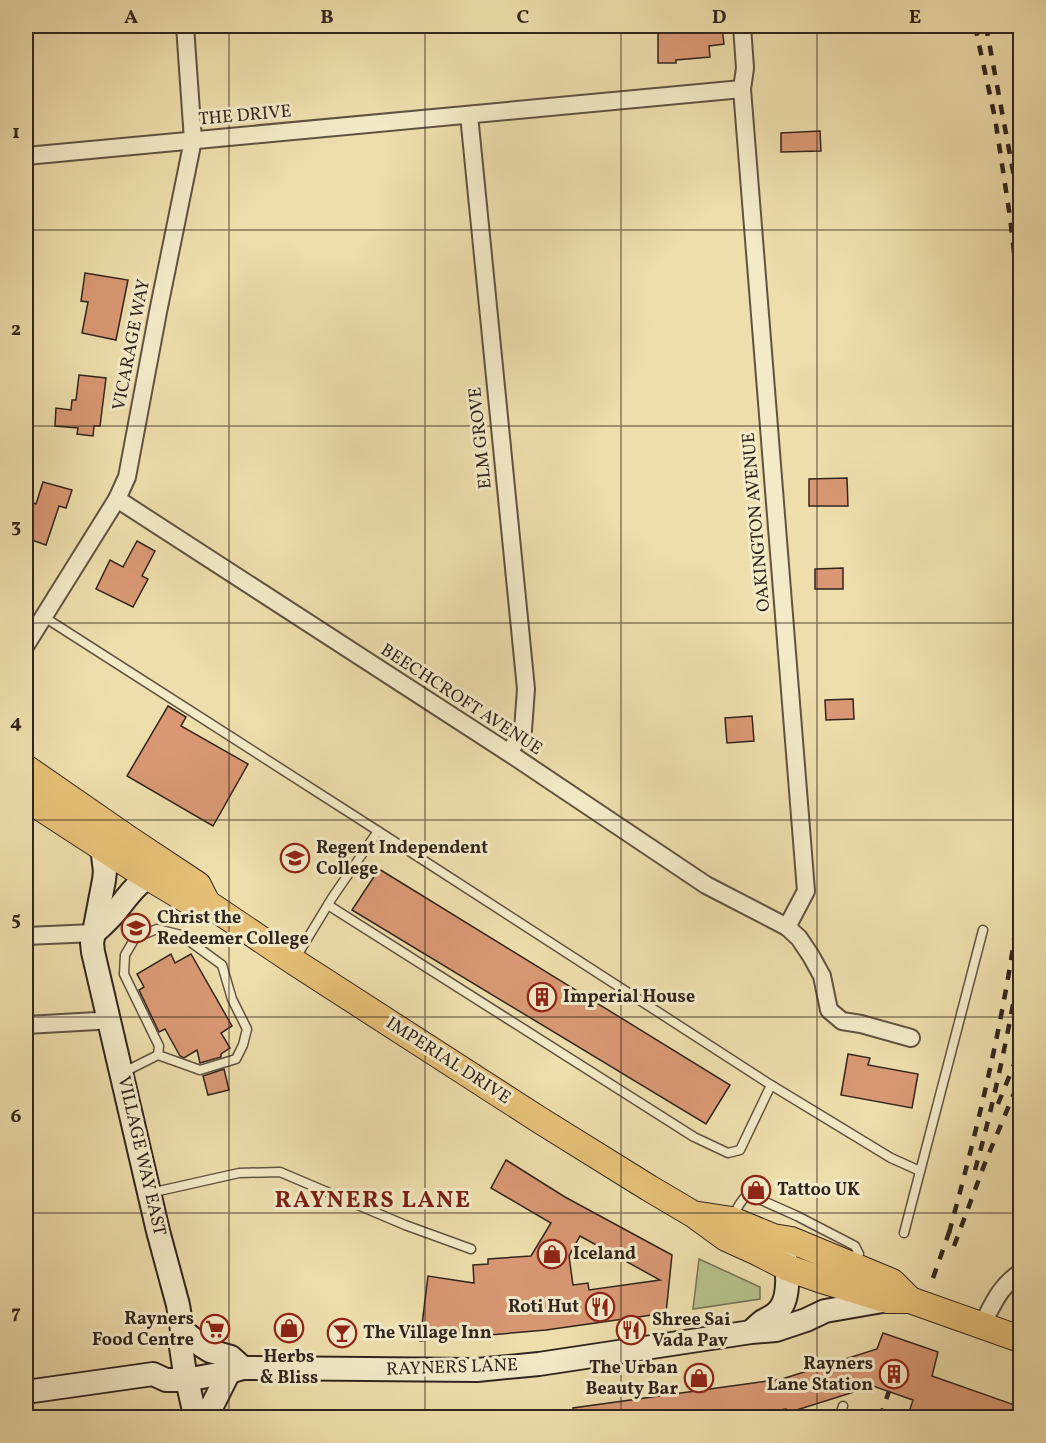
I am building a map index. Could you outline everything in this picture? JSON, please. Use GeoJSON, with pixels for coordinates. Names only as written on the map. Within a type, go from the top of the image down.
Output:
{"type":"FeatureCollection","features":[{"type":"Feature","properties":{"kind":"main road","name":"IMPERIAL DRIVE"},"geometry":{"type":"LineString","coordinates":[[26,768],[159,872],[187,900],[207,903],[293,961],[649,1188],[693,1214],[729,1229],[791,1240],[892,1282],[899,1300]]}},
{"type":"Feature","properties":{"kind":"main road","name":"IMPERIAL DRIVE"},"geometry":{"type":"LineString","coordinates":[[26,798],[102,848],[159,872]]}},
{"type":"Feature","properties":{"kind":"main road","name":"IMPERIAL DRIVE"},"geometry":{"type":"LineString","coordinates":[[729,1229],[757,1252],[788,1268],[830,1283],[899,1300],[1020,1338]]}},
{"type":"Feature","properties":{"kind":"street","name":"VICARAGE WAY"},"geometry":{"type":"LineString","coordinates":[[26,645],[117,499],[127,477],[193,140],[185,26]]}},
{"type":"Feature","properties":{"kind":"street","name":"OAKINGTON AVENUE"},"geometry":{"type":"LineString","coordinates":[[742,26],[745,68],[742,89],[806,891],[788,927]]}},
{"type":"Feature","properties":{"kind":"street","name":"THE DRIVE"},"geometry":{"type":"LineString","coordinates":[[26,156],[742,89]]}},
{"type":"Feature","properties":{"kind":"street","name":"ELM GROVE"},"geometry":{"type":"LineString","coordinates":[[469,115],[526,689],[523,730],[509,753]]}},
{"type":"Feature","properties":{"kind":"street","name":"BEECHCROFT AVENUE"},"geometry":{"type":"LineString","coordinates":[[117,499],[509,753],[706,885],[788,927]]}},
{"type":"Feature","properties":{"kind":"street","name":"VILLAGE WAY EAST"},"geometry":{"type":"LineString","coordinates":[[102,848],[105,871],[92,943],[93,952],[158,1231],[178,1305],[186,1380],[195,1415],[198,1418]]}},
{"type":"Feature","properties":{"kind":"street"},"geometry":{"type":"LineString","coordinates":[[26,936],[94,933],[135,888],[159,872]]}},
{"type":"Feature","properties":{"kind":"street"},"geometry":{"type":"LineString","coordinates":[[788,927],[799,938],[822,976],[829,1010],[842,1021],[911,1038]]}},
{"type":"Feature","properties":{"kind":"street"},"geometry":{"type":"LineString","coordinates":[[26,1025],[97,1021],[108,1018]]}},
{"type":"Feature","properties":{"kind":"street"},"geometry":{"type":"LineString","coordinates":[[773,1237],[784,1250],[788,1268]]}},
{"type":"Feature","properties":{"kind":"street","name":"RAYNERS LANE"},"geometry":{"type":"LineString","coordinates":[[751,1332],[774,1315],[783,1304],[788,1268]]}},
{"type":"Feature","properties":{"kind":"street"},"geometry":{"type":"LineString","coordinates":[[982,1325],[1002,1289],[1020,1273]]}},
{"type":"Feature","properties":{"kind":"street","name":"RAYNERS LANE"},"geometry":{"type":"LineString","coordinates":[[26,1392],[153,1374],[166,1380],[186,1380],[236,1370],[477,1370],[539,1365],[776,1330],[825,1311],[899,1300]]}},
{"type":"Feature","properties":{"kind":"street"},"geometry":{"type":"LineString","coordinates":[[153,1374],[181,1339],[231,1357],[236,1370],[206,1418]]}},
{"type":"Feature","properties":{"kind":"lane"},"geometry":{"type":"LineString","coordinates":[[44,617],[771,1085],[891,1158],[920,1171]]}},
{"type":"Feature","properties":{"kind":"lane"},"geometry":{"type":"LineString","coordinates":[[293,961],[378,831]]}},
{"type":"Feature","properties":{"kind":"lane"},"geometry":{"type":"LineString","coordinates":[[328,905],[694,1137],[728,1153],[740,1150],[771,1085]]}},
{"type":"Feature","properties":{"kind":"lane"},"geometry":{"type":"LineString","coordinates":[[121,1074],[158,1055],[200,1070],[236,1059],[243,1046],[247,1029],[232,999],[222,965],[181,935],[157,929],[135,938],[125,955],[124,974],[159,1046],[158,1055]]}},
{"type":"Feature","properties":{"kind":"lane"},"geometry":{"type":"LineString","coordinates":[[904,1233],[983,930]]}},
{"type":"Feature","properties":{"kind":"lane"},"geometry":{"type":"LineString","coordinates":[[150,1193],[239,1173],[280,1172],[405,1225],[471,1249]]}},
{"type":"Feature","properties":{"kind":"lane"},"geometry":{"type":"LineString","coordinates":[[729,1229],[739,1205],[744,1198],[752,1196],[855,1246],[859,1254],[856,1267]]}},
{"type":"Feature","properties":{"kind":"lane"},"geometry":{"type":"LineString","coordinates":[[838,1418],[843,1406]]}},
{"type":"Feature","properties":{"kind":"green space"},"geometry":{"type":"Polygon","coordinates":[[[699,1259],[760,1287],[760,1299],[693,1309],[699,1259]]]}},
{"type":"Feature","properties":{"kind":"building"},"geometry":{"type":"Polygon","coordinates":[[[665,26],[722,26],[724,44],[709,46],[710,57],[676,60],[676,63],[658,63],[658,29],[665,29],[665,26]]]}},
{"type":"Feature","properties":{"kind":"building"},"geometry":{"type":"Polygon","coordinates":[[[820,131],[821,151],[781,152],[781,133],[820,131]]]}},
{"type":"Feature","properties":{"kind":"building"},"geometry":{"type":"Polygon","coordinates":[[[85,273],[128,280],[116,340],[82,333],[88,302],[81,301],[85,273]]]}},
{"type":"Feature","properties":{"kind":"building"},"geometry":{"type":"Polygon","coordinates":[[[79,375],[106,378],[100,426],[94,426],[93,436],[77,434],[78,428],[55,426],[56,408],[71,410],[72,400],[76,400],[79,375]]]}},
{"type":"Feature","properties":{"kind":"building"},"geometry":{"type":"Polygon","coordinates":[[[847,478],[848,506],[809,506],[809,479],[847,478]]]}},
{"type":"Feature","properties":{"kind":"building"},"geometry":{"type":"Polygon","coordinates":[[[43,482],[72,490],[66,508],[59,506],[46,545],[26,538],[26,500],[36,504],[43,482]]]}},
{"type":"Feature","properties":{"kind":"building"},"geometry":{"type":"Polygon","coordinates":[[[137,541],[155,551],[142,576],[148,579],[133,607],[96,589],[110,560],[123,567],[137,541]]]}},
{"type":"Feature","properties":{"kind":"building"},"geometry":{"type":"Polygon","coordinates":[[[843,568],[843,589],[815,589],[815,569],[843,568]]]}},
{"type":"Feature","properties":{"kind":"building"},"geometry":{"type":"Polygon","coordinates":[[[853,699],[854,719],[826,720],[825,700],[853,699]]]}},
{"type":"Feature","properties":{"kind":"building"},"geometry":{"type":"Polygon","coordinates":[[[168,706],[186,717],[181,726],[248,764],[213,826],[127,776],[168,706]]]}},
{"type":"Feature","properties":{"kind":"building"},"geometry":{"type":"Polygon","coordinates":[[[752,716],[754,741],[727,743],[725,718],[752,716]]]}},
{"type":"Feature","properties":{"kind":"building","name":"Imperial House"},"geometry":{"type":"Polygon","coordinates":[[[379,869],[730,1085],[706,1124],[352,910],[379,869]]]}},
{"type":"Feature","properties":{"kind":"building"},"geometry":{"type":"Polygon","coordinates":[[[171,954],[175,963],[191,954],[232,1026],[221,1033],[230,1048],[221,1054],[221,1057],[200,1063],[197,1050],[184,1058],[180,1056],[165,1029],[159,1032],[139,990],[144,987],[137,974],[171,954]]]}},
{"type":"Feature","properties":{"kind":"building"},"geometry":{"type":"Polygon","coordinates":[[[848,1054],[870,1058],[868,1065],[918,1074],[912,1108],[841,1095],[848,1054]]]}},
{"type":"Feature","properties":{"kind":"building"},"geometry":{"type":"Polygon","coordinates":[[[224,1069],[229,1090],[208,1095],[203,1076],[224,1069]]]}},
{"type":"Feature","properties":{"kind":"building"},"geometry":{"type":"Polygon","coordinates":[[[506,1160],[565,1197],[672,1255],[666,1313],[546,1330],[420,1341],[428,1276],[474,1283],[473,1265],[488,1264],[488,1259],[531,1256],[551,1223],[491,1188],[506,1160]],[[580,1236],[569,1256],[573,1285],[588,1283],[589,1290],[660,1280],[580,1236]]]}},
{"type":"Feature","properties":{"kind":"building"},"geometry":{"type":"Polygon","coordinates":[[[883,1333],[938,1352],[932,1376],[1020,1407],[1020,1418],[907,1418],[913,1400],[873,1386],[787,1413],[786,1409],[725,1418],[574,1418],[573,1408],[782,1379],[877,1349],[883,1333]]]}},
{"type":"Feature","properties":{"kind":"railway"},"geometry":{"type":"LineString","coordinates":[[975,26],[995,118],[1010,217],[1020,307]]}},
{"type":"Feature","properties":{"kind":"railway"},"geometry":{"type":"LineString","coordinates":[[986,26],[1013,171],[1020,222]]}},
{"type":"Feature","properties":{"kind":"railway"},"geometry":{"type":"LineString","coordinates":[[949,1233],[976,1129],[1006,989],[1017,915],[1020,876]]}},
{"type":"Feature","properties":{"kind":"railway"},"geometry":{"type":"LineString","coordinates":[[975,1170],[1000,1068],[1020,966]]}},
{"type":"Feature","properties":{"kind":"railway"},"geometry":{"type":"LineString","coordinates":[[998,1104],[1020,1050]]}},
{"type":"Feature","properties":{"kind":"railway"},"geometry":{"type":"LineString","coordinates":[[954,1246],[1020,1079]]}},
{"type":"Feature","properties":{"kind":"railway"},"geometry":{"type":"LineString","coordinates":[[933,1278],[952,1224]]}},
{"type":"Feature","properties":{"kind":"railway"},"geometry":{"type":"LineString","coordinates":[[880,1418],[889,1391]]}},
{"type":"Feature","properties":{"kind":"place","name":"Regent Independent College"},"geometry":{"type":"Point","coordinates":[295,858]}},
{"type":"Feature","properties":{"kind":"place","name":"Christ the Redeemer College"},"geometry":{"type":"Point","coordinates":[136,928]}},
{"type":"Feature","properties":{"kind":"place","name":"Imperial House"},"geometry":{"type":"Point","coordinates":[542,997]}},
{"type":"Feature","properties":{"kind":"place","name":"Tattoo UK"},"geometry":{"type":"Point","coordinates":[756,1190]}},
{"type":"Feature","properties":{"kind":"place","name":"Iceland"},"geometry":{"type":"Point","coordinates":[552,1254]}},
{"type":"Feature","properties":{"kind":"place","name":"Roti Hut"},"geometry":{"type":"Point","coordinates":[600,1307]}},
{"type":"Feature","properties":{"kind":"place","name":"Herbs & Bliss"},"geometry":{"type":"Point","coordinates":[289,1328]}},
{"type":"Feature","properties":{"kind":"place","name":"Rayners Food Centre"},"geometry":{"type":"Point","coordinates":[215,1329]}},
{"type":"Feature","properties":{"kind":"place","name":"Shree Sai Vada Pav"},"geometry":{"type":"Point","coordinates":[631,1330]}},
{"type":"Feature","properties":{"kind":"place","name":"The Village Inn"},"geometry":{"type":"Point","coordinates":[342,1333]}},
{"type":"Feature","properties":{"kind":"place","name":"Rayners Lane Station"},"geometry":{"type":"Point","coordinates":[894,1374]}},
{"type":"Feature","properties":{"kind":"place","name":"The Urban Beauty Bar"},"geometry":{"type":"Point","coordinates":[699,1378]}},
{"type":"Feature","properties":{"kind":"district","name":"RAYNERS LANE"},"geometry":{"type":"Point","coordinates":[373,1201]}}]}
